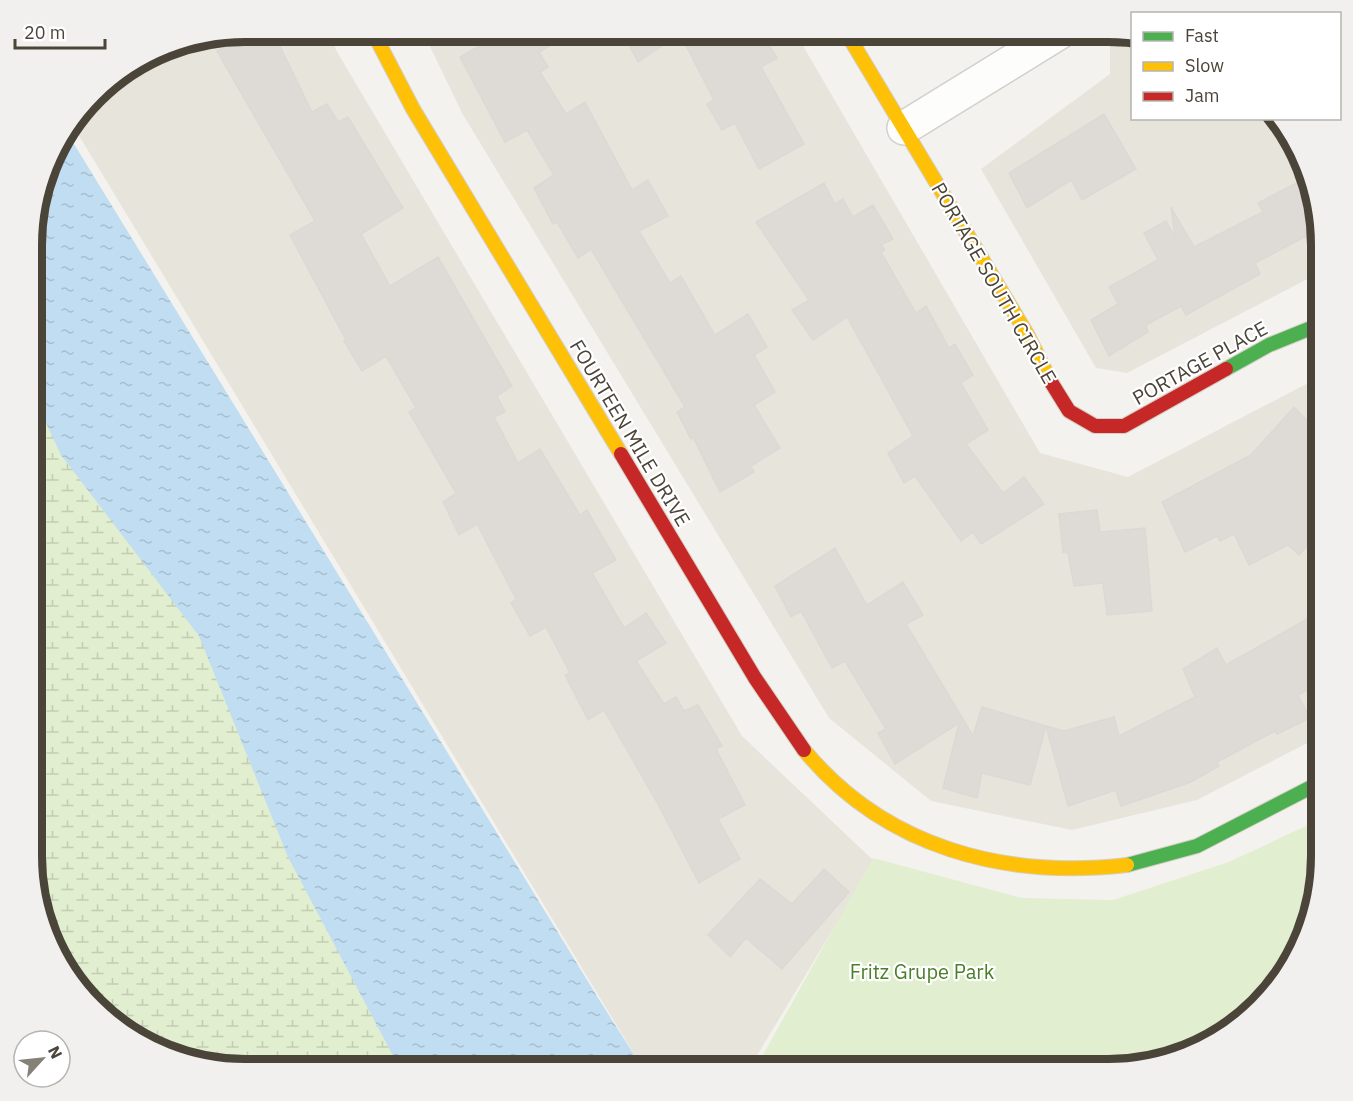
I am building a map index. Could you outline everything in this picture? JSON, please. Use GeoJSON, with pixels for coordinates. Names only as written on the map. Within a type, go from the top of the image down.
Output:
{"type":"FeatureCollection","features":[{"type":"Feature","properties":{"kind":"street","name":"FOURTEEN MILE DRIVE"},"geometry":{"type":"LineString","coordinates":[[378,42],[413,109],[755,678],[795,740],[824,773],[852,797],[891,824],[930,843],[974,859],[1016,867],[1068,872],[1127,866],[1200,845],[1311,787]]}},
{"type":"Feature","properties":{"kind":"street","name":"PORTAGE SOUTH CIRCLE"},"geometry":{"type":"LineString","coordinates":[[852,42],[1027,334],[1051,382],[1069,411],[1095,426]]}},
{"type":"Feature","properties":{"kind":"street"},"geometry":{"type":"LineString","coordinates":[[904,128],[1044,42]]}},
{"type":"Feature","properties":{"kind":"street","name":"PORTAGE PLACE"},"geometry":{"type":"LineString","coordinates":[[1095,426],[1124,426],[1269,345],[1311,328]]}},
{"type":"Feature","properties":{"kind":"shaded area"},"geometry":{"type":"Polygon","coordinates":[[[333,42],[742,736],[874,861],[755,1059],[637,1059],[77,132],[111,92],[132,76],[168,57],[219,44],[333,42]]]}},
{"type":"Feature","properties":{"kind":"shaded area"},"geometry":{"type":"Polygon","coordinates":[[[428,42],[801,42],[1040,453],[1128,477],[1311,382],[1311,741],[1197,800],[1072,830],[931,801],[829,718],[462,113],[428,42]]]}},
{"type":"Feature","properties":{"kind":"shaded area"},"geometry":{"type":"Polygon","coordinates":[[[1110,42],[1131,44],[1131,120],[1268,120],[1290,155],[1300,180],[1311,232],[1311,277],[1127,373],[1096,368],[981,169],[1110,74],[1110,42]]]}},
{"type":"Feature","properties":{"kind":"green space"},"geometry":{"type":"Polygon","coordinates":[[[42,343],[364,906],[465,1059],[232,1059],[206,1055],[168,1044],[132,1025],[111,1009],[76,969],[57,933],[49,908],[42,869],[42,343]]]}},
{"type":"Feature","properties":{"kind":"green space","name":"Fritz Grupe Park"},"geometry":{"type":"Polygon","coordinates":[[[1311,824],[1311,869],[1307,895],[1296,933],[1277,969],[1242,1009],[1221,1025],[1185,1044],[1160,1052],[1121,1059],[761,1059],[873,858],[1022,898],[1113,900],[1229,862],[1311,824]]]}},
{"type":"Feature","properties":{"kind":"water"},"geometry":{"type":"Polygon","coordinates":[[[72,140],[637,1059],[395,1059],[288,857],[199,636],[61,455],[42,414],[42,245],[46,206],[53,180],[72,140]]]}},
{"type":"Feature","properties":{"kind":"building"},"geometry":{"type":"Polygon","coordinates":[[[278,42],[312,112],[327,104],[338,122],[348,117],[403,208],[361,234],[390,286],[438,257],[512,386],[497,396],[505,412],[494,417],[518,463],[540,449],[580,515],[587,510],[616,560],[592,573],[624,628],[646,613],[666,643],[636,661],[664,704],[676,697],[684,711],[698,705],[722,746],[716,749],[745,805],[718,819],[740,859],[699,883],[659,806],[604,710],[588,720],[565,675],[570,673],[546,627],[530,636],[511,603],[516,599],[477,524],[459,535],[443,502],[456,493],[409,412],[416,408],[386,356],[362,371],[344,341],[346,340],[290,235],[315,221],[217,51],[234,43],[278,42]]]}},
{"type":"Feature","properties":{"kind":"building"},"geometry":{"type":"Polygon","coordinates":[[[482,42],[556,42],[539,52],[548,67],[540,72],[566,114],[585,102],[632,190],[648,180],[668,216],[639,231],[670,283],[681,276],[715,335],[748,314],[767,347],[754,355],[775,392],[754,405],[780,448],[751,466],[754,472],[720,492],[693,437],[691,439],[677,412],[685,407],[591,249],[578,258],[557,222],[553,224],[534,188],[554,175],[527,130],[505,142],[460,57],[483,44],[482,42]]]}},
{"type":"Feature","properties":{"kind":"building"},"geometry":{"type":"Polygon","coordinates":[[[627,42],[668,42],[638,62],[627,42]]]}},
{"type":"Feature","properties":{"kind":"building"},"geometry":{"type":"Polygon","coordinates":[[[684,42],[767,42],[777,58],[761,67],[804,144],[759,169],[735,123],[722,130],[707,104],[714,100],[684,42]]]}},
{"type":"Feature","properties":{"kind":"building"},"geometry":{"type":"Polygon","coordinates":[[[1104,114],[1136,169],[1082,200],[1071,180],[1027,208],[1009,173],[1104,114]]]}},
{"type":"Feature","properties":{"kind":"building"},"geometry":{"type":"Polygon","coordinates":[[[1300,181],[1311,234],[1255,263],[1260,274],[1186,315],[1181,306],[1146,325],[1148,332],[1109,356],[1091,320],[1118,304],[1109,287],[1158,260],[1144,233],[1166,221],[1175,237],[1171,207],[1194,247],[1263,212],[1258,203],[1300,181]]]}},
{"type":"Feature","properties":{"kind":"building"},"geometry":{"type":"Polygon","coordinates":[[[824,183],[835,204],[843,199],[853,217],[873,205],[893,239],[881,245],[885,250],[881,252],[916,313],[926,306],[949,348],[955,344],[973,375],[961,383],[988,430],[966,444],[1003,493],[1024,477],[1044,504],[981,544],[973,532],[961,541],[915,476],[904,483],[888,453],[913,436],[847,317],[813,340],[792,310],[809,300],[756,222],[824,183]]]}},
{"type":"Feature","properties":{"kind":"building"},"geometry":{"type":"Polygon","coordinates":[[[1294,407],[1311,425],[1311,542],[1299,555],[1288,545],[1249,565],[1234,534],[1220,541],[1217,536],[1185,552],[1162,502],[1251,455],[1294,407]]]}},
{"type":"Feature","properties":{"kind":"building"},"geometry":{"type":"Polygon","coordinates":[[[1097,510],[1100,532],[1145,528],[1152,611],[1107,615],[1103,583],[1074,586],[1068,553],[1063,552],[1059,514],[1097,510]]]}},
{"type":"Feature","properties":{"kind":"building"},"geometry":{"type":"Polygon","coordinates":[[[835,548],[867,605],[903,582],[923,615],[906,624],[973,736],[982,707],[1046,726],[1030,785],[982,773],[977,798],[943,788],[959,723],[895,764],[878,733],[886,729],[845,661],[832,668],[801,611],[791,617],[775,586],[835,548]]]}},
{"type":"Feature","properties":{"kind":"building"},"geometry":{"type":"Polygon","coordinates":[[[1311,617],[1311,688],[1298,695],[1310,718],[1277,734],[1275,731],[1217,762],[1219,766],[1191,782],[1121,806],[1116,790],[1068,806],[1046,726],[1064,731],[1114,717],[1119,736],[1195,697],[1183,669],[1217,648],[1226,665],[1311,617]]]}},
{"type":"Feature","properties":{"kind":"building"},"geometry":{"type":"Polygon","coordinates":[[[824,869],[849,892],[782,969],[746,938],[730,957],[708,935],[760,879],[792,904],[824,869]]]}},
{"type":"Feature","properties":{"kind":"traffic: fast"},"geometry":{"type":"LineString","coordinates":[[1226,369],[1269,345],[1311,328]]}},
{"type":"Feature","properties":{"kind":"traffic: fast"},"geometry":{"type":"LineString","coordinates":[[1127,865],[1197,846],[1311,787]]}},
{"type":"Feature","properties":{"kind":"traffic: slow"},"geometry":{"type":"LineString","coordinates":[[378,42],[413,109],[621,454]]}},
{"type":"Feature","properties":{"kind":"traffic: slow"},"geometry":{"type":"LineString","coordinates":[[852,42],[1027,334],[1051,382]]}},
{"type":"Feature","properties":{"kind":"traffic: slow"},"geometry":{"type":"LineString","coordinates":[[804,750],[836,784],[871,811],[910,833],[950,850],[993,861],[1036,867],[1081,868],[1127,865]]}},
{"type":"Feature","properties":{"kind":"traffic: jam"},"geometry":{"type":"LineString","coordinates":[[1051,382],[1069,411],[1095,426],[1124,426],[1226,369]]}},
{"type":"Feature","properties":{"kind":"traffic: jam"},"geometry":{"type":"LineString","coordinates":[[621,454],[755,678],[804,750]]}}]}
